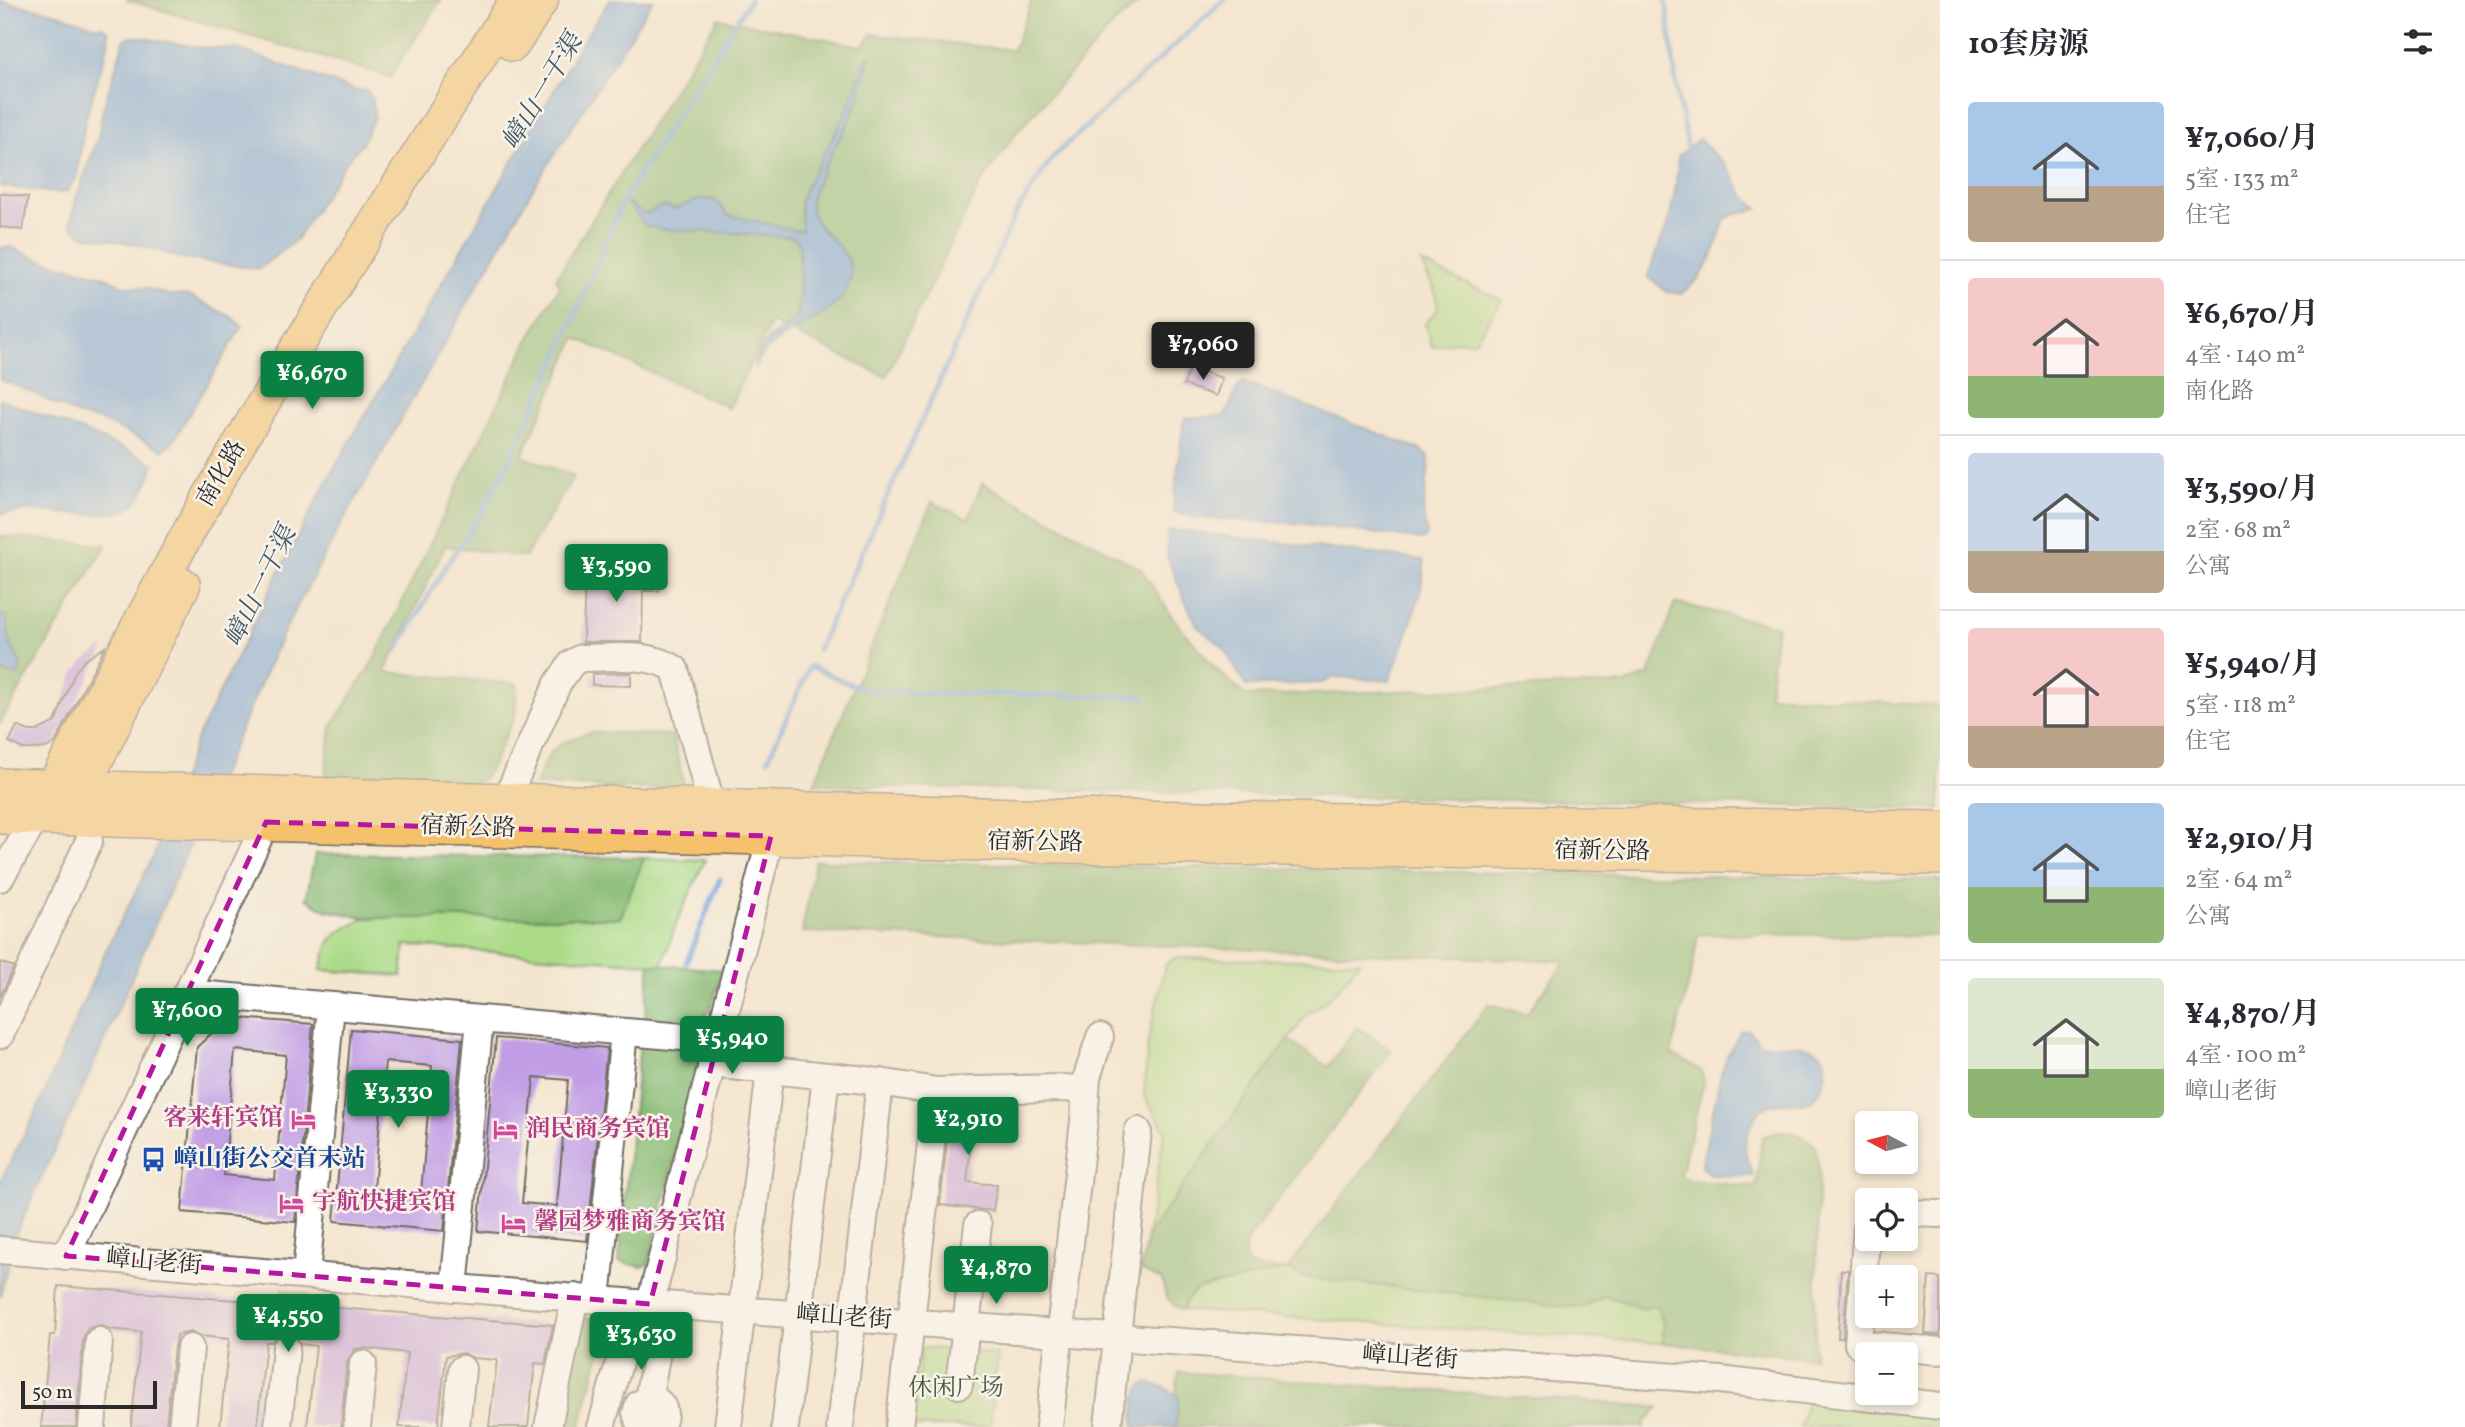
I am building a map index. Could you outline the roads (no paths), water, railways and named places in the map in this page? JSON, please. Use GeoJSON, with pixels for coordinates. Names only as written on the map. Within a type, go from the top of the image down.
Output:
{"type":"FeatureCollection","features":[{"type":"Feature","properties":{"kind":"highway"},"geometry":{"type":"LineString","coordinates":[[0,787],[66,810]]}},
{"type":"Feature","properties":{"kind":"highway","name":"宿新公路"},"geometry":{"type":"LineString","coordinates":[[267,809],[505,802],[1052,818],[1940,830]]}},
{"type":"Feature","properties":{"kind":"highway","name":"宿新公路"},"geometry":{"type":"LineString","coordinates":[[66,810],[131,804],[771,836],[1079,845],[1940,856]]}},
{"type":"Feature","properties":{"kind":"highway"},"geometry":{"type":"LineString","coordinates":[[0,815],[66,810]]}},
{"type":"Feature","properties":{"kind":"main road","name":"南化路"},"geometry":{"type":"LineString","coordinates":[[66,810],[141,617],[228,462],[516,0]]}},
{"type":"Feature","properties":{"kind":"main road","name":"南化路"},"geometry":{"type":"LineString","coordinates":[[66,810],[247,467],[344,308],[542,0]]}},
{"type":"Feature","properties":{"kind":"street"},"geometry":{"type":"LineString","coordinates":[[505,802],[558,683],[572,663],[581,658],[648,659],[675,669],[712,807]]}},
{"type":"Feature","properties":{"kind":"street"},"geometry":{"type":"LineString","coordinates":[[57,1255],[186,993],[267,809]]}},
{"type":"Feature","properties":{"kind":"street"},"geometry":{"type":"LineString","coordinates":[[0,878],[66,810]]}},
{"type":"Feature","properties":{"kind":"street"},"geometry":{"type":"LineString","coordinates":[[0,1035],[66,810]]}},
{"type":"Feature","properties":{"kind":"street"},"geometry":{"type":"LineString","coordinates":[[601,1427],[651,1304],[771,836]]}},
{"type":"Feature","properties":{"kind":"street"},"geometry":{"type":"LineString","coordinates":[[186,993],[624,1032],[714,1052],[770,1070],[937,1091],[1086,1089]]}},
{"type":"Feature","properties":{"kind":"street"},"geometry":{"type":"LineString","coordinates":[[297,1281],[331,1006]]}},
{"type":"Feature","properties":{"kind":"street"},"geometry":{"type":"LineString","coordinates":[[454,1288],[480,1019]]}},
{"type":"Feature","properties":{"kind":"street"},"geometry":{"type":"LineString","coordinates":[[548,1427],[586,1298],[624,1032]]}},
{"type":"Feature","properties":{"kind":"street"},"geometry":{"type":"LineString","coordinates":[[1049,1427],[1087,1077],[1100,1037]]}},
{"type":"Feature","properties":{"kind":"street"},"geometry":{"type":"LineString","coordinates":[[728,1427],[770,1070]]}},
{"type":"Feature","properties":{"kind":"street"},"geometry":{"type":"LineString","coordinates":[[785,1427],[826,1076]]}},
{"type":"Feature","properties":{"kind":"street"},"geometry":{"type":"LineString","coordinates":[[840,1427],[880,1082]]}},
{"type":"Feature","properties":{"kind":"street"},"geometry":{"type":"LineString","coordinates":[[900,1427],[937,1091]]}},
{"type":"Feature","properties":{"kind":"street"},"geometry":{"type":"LineString","coordinates":[[1108,1427],[1138,1131]]}},
{"type":"Feature","properties":{"kind":"street"},"geometry":{"type":"LineString","coordinates":[[1918,1213],[1940,1214]]}},
{"type":"Feature","properties":{"kind":"street"},"geometry":{"type":"LineString","coordinates":[[959,1385],[978,1225]]}},
{"type":"Feature","properties":{"kind":"street","name":"嶂山老街"},"geometry":{"type":"LineString","coordinates":[[0,1250],[297,1281],[454,1288],[1060,1335],[1720,1380],[1940,1406]]}},
{"type":"Feature","properties":{"kind":"street"},"geometry":{"type":"LineString","coordinates":[[1865,1251],[1858,1344],[1940,1351]]}},
{"type":"Feature","properties":{"kind":"street"},"geometry":{"type":"LineString","coordinates":[[648,1399],[651,1304]]}},
{"type":"Feature","properties":{"kind":"street"},"geometry":{"type":"LineString","coordinates":[[92,1427],[100,1341]]}},
{"type":"Feature","properties":{"kind":"street"},"geometry":{"type":"LineString","coordinates":[[182,1427],[190,1348]]}},
{"type":"Feature","properties":{"kind":"street"},"geometry":{"type":"LineString","coordinates":[[278,1427],[286,1348]]}},
{"type":"Feature","properties":{"kind":"street"},"geometry":{"type":"LineString","coordinates":[[357,1427],[363,1364]]}},
{"type":"Feature","properties":{"kind":"street"},"geometry":{"type":"LineString","coordinates":[[456,1427],[462,1369]]}},
{"type":"Feature","properties":{"kind":"street"},"geometry":{"type":"LineString","coordinates":[[647,1427],[639,1422],[636,1413],[639,1404],[648,1399],[660,1403],[664,1411],[663,1420],[653,1427]]}},
{"type":"Feature","properties":{"kind":"water"},"geometry":{"type":"Polygon","coordinates":[[[610,0],[653,0],[532,190],[338,530],[282,635],[99,1053],[16,1233],[0,1297],[0,1182],[37,1110],[105,952],[154,855],[196,740],[331,474],[582,42],[610,0]]]}},
{"type":"Feature","properties":{"kind":"water"},"geometry":{"type":"Polygon","coordinates":[[[0,1],[52,12],[94,26],[102,26],[109,31],[108,45],[85,121],[76,179],[66,192],[0,186],[0,1]]]}},
{"type":"Feature","properties":{"kind":"water"},"geometry":{"type":"Polygon","coordinates":[[[132,36],[196,47],[237,49],[354,90],[367,91],[373,100],[374,118],[361,145],[348,159],[296,240],[259,269],[181,258],[140,245],[83,235],[70,225],[76,199],[98,137],[102,113],[124,40],[132,36]]]}},
{"type":"Feature","properties":{"kind":"water"},"geometry":{"type":"Polygon","coordinates":[[[870,54],[855,107],[820,175],[812,198],[811,208],[815,219],[845,254],[850,264],[851,276],[846,290],[825,313],[774,343],[754,369],[764,344],[797,319],[800,296],[799,244],[795,237],[659,229],[646,226],[624,199],[645,214],[663,207],[675,209],[700,199],[716,200],[728,215],[802,230],[800,202],[805,189],[845,115],[870,54]]]}},
{"type":"Feature","properties":{"kind":"water"},"geometry":{"type":"Polygon","coordinates":[[[1699,139],[1727,167],[1744,195],[1758,209],[1724,220],[1705,270],[1681,294],[1667,292],[1648,277],[1672,206],[1678,156],[1699,139]]]}},
{"type":"Feature","properties":{"kind":"water"},"geometry":{"type":"Polygon","coordinates":[[[11,247],[40,260],[103,276],[124,286],[146,288],[169,295],[187,295],[230,316],[242,326],[172,443],[163,450],[99,420],[80,416],[0,380],[0,248],[11,247]]]}},
{"type":"Feature","properties":{"kind":"water"},"geometry":{"type":"Polygon","coordinates":[[[1243,382],[1419,449],[1428,456],[1423,513],[1427,535],[1423,540],[1305,524],[1196,518],[1173,512],[1185,418],[1224,416],[1243,382]]]}},
{"type":"Feature","properties":{"kind":"water"},"geometry":{"type":"Polygon","coordinates":[[[0,399],[97,437],[154,464],[139,497],[131,507],[112,513],[29,511],[0,514],[0,399]]]}},
{"type":"Feature","properties":{"kind":"water"},"geometry":{"type":"Polygon","coordinates":[[[1168,531],[1423,560],[1424,570],[1418,601],[1389,681],[1334,677],[1323,683],[1246,686],[1223,647],[1198,627],[1186,603],[1167,556],[1168,531]]]}},
{"type":"Feature","properties":{"kind":"water"},"geometry":{"type":"Polygon","coordinates":[[[0,614],[6,616],[10,644],[21,665],[18,675],[0,672],[0,614]]]}},
{"type":"Feature","properties":{"kind":"water"},"geometry":{"type":"Polygon","coordinates":[[[1748,1030],[1760,1044],[1813,1049],[1821,1054],[1825,1062],[1825,1077],[1821,1089],[1811,1102],[1774,1104],[1767,1106],[1754,1117],[1745,1149],[1753,1176],[1711,1175],[1701,1167],[1721,1074],[1727,1056],[1741,1031],[1748,1030]]]}},
{"type":"Feature","properties":{"kind":"water"},"geometry":{"type":"Polygon","coordinates":[[[1147,1383],[1164,1387],[1179,1397],[1176,1427],[1134,1427],[1135,1398],[1141,1386],[1147,1383]]]}},
{"type":"Feature","properties":{"kind":"waterway"},"geometry":{"type":"LineString","coordinates":[[397,650],[446,566],[476,522],[510,459],[558,356],[624,199],[750,0]]}},
{"type":"Feature","properties":{"kind":"waterway"},"geometry":{"type":"LineString","coordinates":[[818,649],[1014,217],[1037,180],[1054,156],[1224,0]]}},
{"type":"Feature","properties":{"kind":"waterway"},"geometry":{"type":"LineString","coordinates":[[1666,0],[1678,99],[1688,148]]}},
{"type":"Feature","properties":{"kind":"waterway"},"geometry":{"type":"LineString","coordinates":[[768,759],[810,666],[850,684],[878,692],[1144,697]]}},
{"type":"Feature","properties":{"kind":"waterway"},"geometry":{"type":"LineString","coordinates":[[686,963],[720,879]]}},
{"type":"Feature","properties":{"kind":"tunnel"},"geometry":{"type":"LineString","coordinates":[[286,1348],[291,1294]]}},
{"type":"Feature","properties":{"kind":"place","name":"客来轩宾馆"},"geometry":{"type":"Point","coordinates":[303,1119]}},
{"type":"Feature","properties":{"kind":"place","name":"润民商务宾馆"},"geometry":{"type":"Point","coordinates":[506,1130]}},
{"type":"Feature","properties":{"kind":"place","name":"嶂山街公交首末站"},"geometry":{"type":"Point","coordinates":[154,1160]}},
{"type":"Feature","properties":{"kind":"place","name":"宇航快捷宾馆"},"geometry":{"type":"Point","coordinates":[292,1203]}},
{"type":"Feature","properties":{"kind":"place","name":"馨园梦雅商务宾馆"},"geometry":{"type":"Point","coordinates":[514,1223]}},
{"type":"Feature","properties":{"kind":"water label","name":"嶂山一干渠"},"geometry":{"type":"Point","coordinates":[543,92]}},
{"type":"Feature","properties":{"kind":"water label","name":"嶂山一干渠"},"geometry":{"type":"Point","coordinates":[261,587]}},
{"type":"Feature","properties":{"kind":"park label","name":"休闲广场"},"geometry":{"type":"Point","coordinates":[956,1389]}}]}
